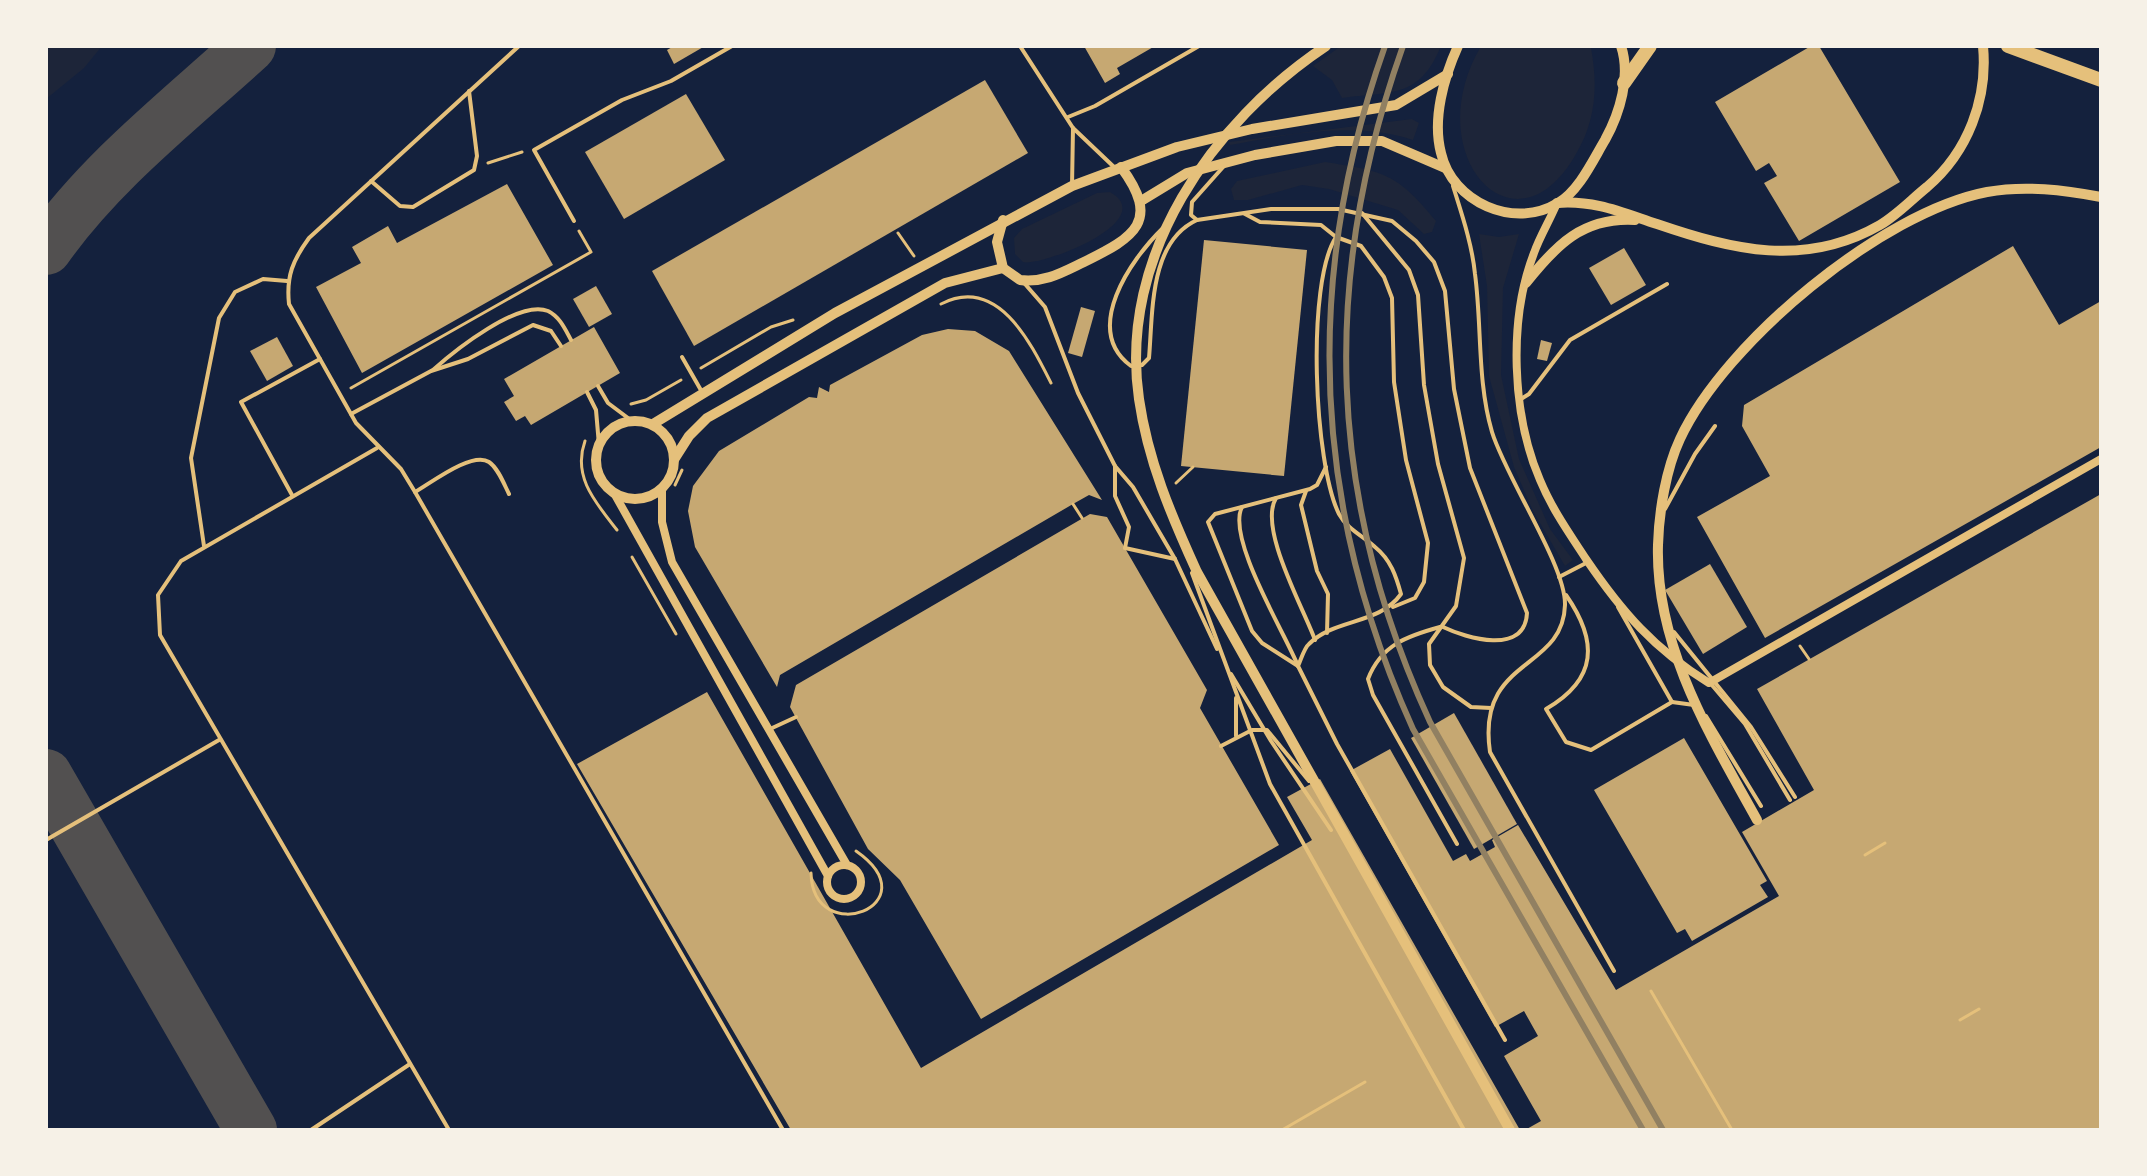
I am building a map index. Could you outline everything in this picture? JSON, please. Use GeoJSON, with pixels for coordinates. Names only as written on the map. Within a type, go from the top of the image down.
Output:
{"type":"FeatureCollection","features":[{"type":"Feature","properties":{"kind":"main road"},"geometry":{"type":"LineString","coordinates":[[1624,83],[1640,55],[1650,46]]}},
{"type":"Feature","properties":{"kind":"main road"},"geometry":{"type":"LineString","coordinates":[[2008,46],[2101,80]]}},
{"type":"Feature","properties":{"kind":"street"},"geometry":{"type":"LineString","coordinates":[[1326,46],[1277,82],[1214,149],[1173,214],[1149,273],[1139,333],[1138,396],[1156,476],[1214,605],[1510,1130]]}},
{"type":"Feature","properties":{"kind":"street"},"geometry":{"type":"LineString","coordinates":[[1458,46],[1448,74],[1438,122],[1441,155],[1451,180],[1483,205],[1498,212],[1518,214],[1557,203],[1592,204],[1725,246],[1768,251],[1821,247],[1882,224],[1943,173],[1962,148],[1974,119],[1982,89],[1983,46]]}},
{"type":"Feature","properties":{"kind":"street"},"geometry":{"type":"LineString","coordinates":[[1621,46],[1624,83],[1612,127],[1572,191],[1557,203],[1533,254],[1518,337],[1521,399],[1539,477],[1563,525],[1615,603],[1661,648],[1709,683],[2101,459]]}},
{"type":"Feature","properties":{"kind":"street"},"geometry":{"type":"LineString","coordinates":[[653,424],[702,392],[1003,220],[1072,186],[1177,147],[1252,129],[1396,105],[1448,74]]}},
{"type":"Feature","properties":{"kind":"street"},"geometry":{"type":"LineString","coordinates":[[1141,201],[1187,173],[1282,149],[1360,139],[1396,145],[1447,169]]}},
{"type":"Feature","properties":{"kind":"street"},"geometry":{"type":"LineString","coordinates":[[1003,220],[997,242],[1003,268],[1020,280],[1042,281],[1115,247],[1138,223],[1141,201],[1119,168]]}},
{"type":"Feature","properties":{"kind":"street"},"geometry":{"type":"LineString","coordinates":[[1757,820],[1702,722],[1684,680],[1669,624],[1660,579],[1661,517],[1678,441],[1699,403],[1725,367],[1759,332],[1855,254],[1920,214],[1988,192],[2024,188],[2101,197]]}},
{"type":"Feature","properties":{"kind":"street"},"geometry":{"type":"LineString","coordinates":[[1526,283],[1549,253],[1578,230],[1619,219],[1645,220]]}},
{"type":"Feature","properties":{"kind":"street"},"geometry":{"type":"LineString","coordinates":[[614,493],[633,499],[662,489],[680,462],[689,436],[707,418],[945,283],[1003,268]]}},
{"type":"Feature","properties":{"kind":"street"},"geometry":{"type":"LineString","coordinates":[[662,489],[662,522],[672,562],[847,865],[857,870],[862,880],[860,890],[852,898],[841,900],[830,893],[828,876],[596,466],[599,445],[612,428],[632,421],[653,424],[664,433],[680,462]]}},
{"type":"Feature","properties":{"kind":"street"},"geometry":{"type":"LineString","coordinates":[[828,876],[836,867],[847,865]]}},
{"type":"Feature","properties":{"kind":"lane"},"geometry":{"type":"LineString","coordinates":[[519,46],[309,238],[292,265],[287,281],[289,304],[351,414],[377,448],[401,469],[415,492],[783,1130]]}},
{"type":"Feature","properties":{"kind":"lane"},"geometry":{"type":"LineString","coordinates":[[574,221],[534,150],[622,100],[671,81],[732,46]]}},
{"type":"Feature","properties":{"kind":"lane"},"geometry":{"type":"LineString","coordinates":[[1020,46],[1073,128],[1119,168]]}},
{"type":"Feature","properties":{"kind":"lane"},"geometry":{"type":"LineString","coordinates":[[1067,117],[1095,106],[1199,46]]}},
{"type":"Feature","properties":{"kind":"lane"},"geometry":{"type":"LineString","coordinates":[[370,181],[400,206],[413,207],[474,170],[477,156],[469,91]]}},
{"type":"Feature","properties":{"kind":"lane"},"geometry":{"type":"LineString","coordinates":[[1072,186],[1073,128]]}},
{"type":"Feature","properties":{"kind":"lane"},"geometry":{"type":"LineString","coordinates":[[1225,164],[1192,202],[1143,247],[1120,289],[1109,320],[1110,342],[1117,356],[1131,366],[1142,365],[1149,358],[1154,293],[1163,258],[1173,237],[1197,220],[1243,212],[1312,209],[1362,213],[1392,221],[1416,241],[1434,262],[1445,291],[1454,389],[1470,468],[1489,525],[1526,603],[1526,622],[1515,635],[1484,642],[1466,639],[1443,627],[1408,636],[1383,652],[1368,679],[1373,695],[1457,844]]}},
{"type":"Feature","properties":{"kind":"lane"},"geometry":{"type":"LineString","coordinates":[[1451,180],[1475,271],[1483,386],[1491,430],[1513,486],[1565,593],[1587,630],[1590,645],[1581,678],[1558,702],[1546,709],[1555,728],[1566,742],[1591,750],[1672,702],[1696,705],[1712,723],[1761,806]]}},
{"type":"Feature","properties":{"kind":"lane"},"geometry":{"type":"LineString","coordinates":[[1192,202],[1191,215],[1197,220]]}},
{"type":"Feature","properties":{"kind":"lane"},"geometry":{"type":"LineString","coordinates":[[1243,212],[1260,222],[1321,225],[1336,237],[1361,246],[1376,263],[1392,298],[1394,382],[1406,460],[1428,543],[1424,582],[1415,598],[1307,644],[1298,666]]}},
{"type":"Feature","properties":{"kind":"lane"},"geometry":{"type":"LineString","coordinates":[[1362,213],[1409,270],[1418,295],[1430,417],[1438,464],[1464,558],[1456,606],[1429,644],[1430,665],[1443,687],[1471,707],[1491,708]]}},
{"type":"Feature","properties":{"kind":"lane"},"geometry":{"type":"LineString","coordinates":[[1336,237],[1327,251],[1317,347],[1326,467],[1340,515],[1353,531],[1377,548],[1394,569],[1401,594],[1391,608]]}},
{"type":"Feature","properties":{"kind":"lane"},"geometry":{"type":"LineString","coordinates":[[204,547],[191,458],[219,318],[235,292],[263,279],[287,281]]}},
{"type":"Feature","properties":{"kind":"lane"},"geometry":{"type":"LineString","coordinates":[[1020,280],[1045,307],[1078,393],[1115,466],[1133,487],[1175,559],[1208,632],[1248,703],[1331,830]]}},
{"type":"Feature","properties":{"kind":"lane"},"geometry":{"type":"LineString","coordinates":[[1521,399],[1529,394],[1570,340],[1667,284]]}},
{"type":"Feature","properties":{"kind":"lane"},"geometry":{"type":"LineString","coordinates":[[431,371],[460,345],[525,311],[542,309],[557,317],[571,340]]}},
{"type":"Feature","properties":{"kind":"lane"},"geometry":{"type":"LineString","coordinates":[[351,414],[431,371],[468,359],[533,325],[551,331],[561,346]]}},
{"type":"Feature","properties":{"kind":"lane"},"geometry":{"type":"LineString","coordinates":[[682,357],[702,392]]}},
{"type":"Feature","properties":{"kind":"lane"},"geometry":{"type":"LineString","coordinates":[[292,495],[241,402],[320,359]]}},
{"type":"Feature","properties":{"kind":"lane"},"geometry":{"type":"LineString","coordinates":[[598,386],[608,403],[632,421]]}},
{"type":"Feature","properties":{"kind":"lane"},"geometry":{"type":"LineString","coordinates":[[587,392],[599,424],[599,445]]}},
{"type":"Feature","properties":{"kind":"lane"},"geometry":{"type":"LineString","coordinates":[[1661,517],[1679,481],[1715,426]]}},
{"type":"Feature","properties":{"kind":"lane"},"geometry":{"type":"LineString","coordinates":[[377,448],[181,561],[158,595],[156,616],[160,635],[219,740],[449,1130]]}},
{"type":"Feature","properties":{"kind":"lane"},"geometry":{"type":"LineString","coordinates":[[415,492],[469,460],[482,458],[492,463],[509,494]]}},
{"type":"Feature","properties":{"kind":"lane"},"geometry":{"type":"LineString","coordinates":[[1115,466],[1115,496],[1129,527],[1125,548],[1175,559]]}},
{"type":"Feature","properties":{"kind":"lane"},"geometry":{"type":"LineString","coordinates":[[1298,666],[1262,643],[1252,631],[1208,522],[1215,514],[1306,491],[1317,485],[1326,467]]}},
{"type":"Feature","properties":{"kind":"lane"},"geometry":{"type":"LineString","coordinates":[[1306,491],[1301,505],[1317,571],[1328,594],[1327,633]]}},
{"type":"Feature","properties":{"kind":"lane"},"geometry":{"type":"LineString","coordinates":[[1276,498],[1269,516],[1315,640]]}},
{"type":"Feature","properties":{"kind":"lane"},"geometry":{"type":"LineString","coordinates":[[1242,507],[1238,526],[1251,568],[1298,666],[1337,744],[1505,1040]]}},
{"type":"Feature","properties":{"kind":"lane"},"geometry":{"type":"LineString","coordinates":[[1172,517],[1270,784],[1464,1130]]}},
{"type":"Feature","properties":{"kind":"lane"},"geometry":{"type":"LineString","coordinates":[[1559,577],[1588,562]]}},
{"type":"Feature","properties":{"kind":"lane"},"geometry":{"type":"LineString","coordinates":[[1565,593],[1559,632],[1538,655],[1506,679],[1491,708],[1487,732],[1490,752],[1614,971]]}},
{"type":"Feature","properties":{"kind":"lane"},"geometry":{"type":"LineString","coordinates":[[1615,603],[1672,702]]}},
{"type":"Feature","properties":{"kind":"lane"},"geometry":{"type":"LineString","coordinates":[[1669,624],[1687,651],[1751,727],[1793,798],[1745,724],[1709,683]]}},
{"type":"Feature","properties":{"kind":"lane"},"geometry":{"type":"LineString","coordinates":[[1234,689],[1236,736]]}},
{"type":"Feature","properties":{"kind":"lane"},"geometry":{"type":"LineString","coordinates":[[767,730],[796,717]]}},
{"type":"Feature","properties":{"kind":"lane"},"geometry":{"type":"LineString","coordinates":[[1221,746],[1252,730],[1267,730],[1327,805]]}},
{"type":"Feature","properties":{"kind":"lane"},"geometry":{"type":"LineString","coordinates":[[46,840],[219,740]]}},
{"type":"Feature","properties":{"kind":"lane"},"geometry":{"type":"LineString","coordinates":[[311,1130],[410,1064]]}},
{"type":"Feature","properties":{"kind":"path"},"geometry":{"type":"LineString","coordinates":[[474,170],[499,157],[534,150]]}},
{"type":"Feature","properties":{"kind":"path"},"geometry":{"type":"LineString","coordinates":[[347,390],[591,252],[574,221]]}},
{"type":"Feature","properties":{"kind":"path"},"geometry":{"type":"LineString","coordinates":[[898,233],[910,251]]}},
{"type":"Feature","properties":{"kind":"path"},"geometry":{"type":"LineString","coordinates":[[940,305],[955,297],[976,295],[993,302],[1018,328],[1051,383]]}},
{"type":"Feature","properties":{"kind":"path"},"geometry":{"type":"LineString","coordinates":[[618,411],[646,400],[771,327],[801,317]]}},
{"type":"Feature","properties":{"kind":"path"},"geometry":{"type":"LineString","coordinates":[[599,424],[587,436],[582,449],[582,471],[588,491],[623,541]]}},
{"type":"Feature","properties":{"kind":"path"},"geometry":{"type":"LineString","coordinates":[[675,486],[680,462]]}},
{"type":"Feature","properties":{"kind":"path"},"geometry":{"type":"LineString","coordinates":[[1073,504],[1082,518]]}},
{"type":"Feature","properties":{"kind":"path"},"geometry":{"type":"LineString","coordinates":[[630,554],[681,640]]}},
{"type":"Feature","properties":{"kind":"path"},"geometry":{"type":"LineString","coordinates":[[1865,855],[1885,843]]}},
{"type":"Feature","properties":{"kind":"path"},"geometry":{"type":"LineString","coordinates":[[810,864],[811,887],[820,904],[841,915],[852,916],[870,909],[879,900],[883,886],[878,872],[855,850]]}},
{"type":"Feature","properties":{"kind":"path"},"geometry":{"type":"LineString","coordinates":[[1651,991],[1732,1130]]}},
{"type":"Feature","properties":{"kind":"path"},"geometry":{"type":"LineString","coordinates":[[1960,1020],[1979,1009]]}},
{"type":"Feature","properties":{"kind":"path"},"geometry":{"type":"LineString","coordinates":[[1282,1130],[1365,1082]]}},
{"type":"Feature","properties":{"kind":"shaded area"},"geometry":{"type":"Polygon","coordinates":[[[46,46],[102,46],[84,68],[46,99],[46,46]]]}},
{"type":"Feature","properties":{"kind":"shaded area"},"geometry":{"type":"Polygon","coordinates":[[[1341,46],[1441,46],[1423,76],[1413,84],[1389,92],[1342,98],[1332,80],[1313,66],[1341,46]]]}},
{"type":"Feature","properties":{"kind":"shaded area"},"geometry":{"type":"Polygon","coordinates":[[[1481,46],[1591,48],[1594,102],[1583,141],[1552,185],[1526,198],[1502,196],[1482,181],[1467,157],[1460,124],[1464,86],[1481,46]]]}},
{"type":"Feature","properties":{"kind":"shaded area"},"geometry":{"type":"Polygon","coordinates":[[[1412,119],[1419,123],[1413,140],[1391,134],[1345,130],[1230,145],[1229,142],[1412,119]]]}},
{"type":"Feature","properties":{"kind":"shaded area"},"geometry":{"type":"Polygon","coordinates":[[[1325,162],[1375,172],[1399,184],[1436,221],[1432,232],[1424,234],[1398,210],[1329,189],[1302,185],[1248,200],[1234,200],[1231,189],[1237,181],[1325,162]]]}},
{"type":"Feature","properties":{"kind":"shaded area"},"geometry":{"type":"Polygon","coordinates":[[[1110,192],[1122,204],[1120,216],[1092,240],[1034,262],[1023,262],[1015,254],[1014,238],[1022,229],[1097,193],[1110,192]]]}},
{"type":"Feature","properties":{"kind":"shaded area"},"geometry":{"type":"Polygon","coordinates":[[[1479,234],[1499,237],[1519,234],[1503,288],[1501,375],[1519,459],[1550,529],[1573,560],[1565,566],[1533,511],[1514,467],[1489,376],[1487,286],[1479,234]]]}},
{"type":"Feature","properties":{"kind":"building"},"geometry":{"type":"Polygon","coordinates":[[[674,46],[705,46],[674,64],[667,50],[674,46]]]}},
{"type":"Feature","properties":{"kind":"building"},"geometry":{"type":"Polygon","coordinates":[[[1084,46],[1155,46],[1117,68],[1120,74],[1105,83],[1084,46]]]}},
{"type":"Feature","properties":{"kind":"building"},"geometry":{"type":"Polygon","coordinates":[[[1811,46],[1819,46],[1900,182],[1799,241],[1764,183],[1777,176],[1769,163],[1756,171],[1715,102],[1811,46]]]}},
{"type":"Feature","properties":{"kind":"building"},"geometry":{"type":"Polygon","coordinates":[[[985,80],[1028,153],[694,346],[652,271],[985,80]]]}},
{"type":"Feature","properties":{"kind":"building"},"geometry":{"type":"Polygon","coordinates":[[[686,94],[725,160],[624,219],[585,152],[686,94]]]}},
{"type":"Feature","properties":{"kind":"building"},"geometry":{"type":"Polygon","coordinates":[[[507,184],[553,265],[362,373],[316,287],[361,263],[352,247],[388,226],[397,243],[507,184]]]}},
{"type":"Feature","properties":{"kind":"building"},"geometry":{"type":"Polygon","coordinates":[[[1204,240],[1307,250],[1284,476],[1181,466],[1204,240]]]}},
{"type":"Feature","properties":{"kind":"building"},"geometry":{"type":"Polygon","coordinates":[[[2013,246],[2059,325],[2101,301],[2101,447],[1765,638],[1697,517],[1770,476],[1742,426],[1744,405],[2013,246]]]}},
{"type":"Feature","properties":{"kind":"building"},"geometry":{"type":"Polygon","coordinates":[[[1624,248],[1646,285],[1611,305],[1589,268],[1624,248]]]}},
{"type":"Feature","properties":{"kind":"building"},"geometry":{"type":"Polygon","coordinates":[[[596,286],[612,314],[589,327],[573,299],[596,286]]]}},
{"type":"Feature","properties":{"kind":"building"},"geometry":{"type":"Polygon","coordinates":[[[1081,307],[1095,311],[1082,357],[1068,353],[1081,307]]]}},
{"type":"Feature","properties":{"kind":"building"},"geometry":{"type":"Polygon","coordinates":[[[594,327],[620,373],[531,425],[525,416],[516,421],[504,402],[514,396],[504,379],[594,327]]]}},
{"type":"Feature","properties":{"kind":"building"},"geometry":{"type":"Polygon","coordinates":[[[948,329],[975,331],[1009,351],[1102,500],[1089,495],[1073,504],[780,675],[777,687],[695,547],[688,511],[693,486],[719,451],[809,397],[817,398],[819,387],[829,392],[830,385],[922,335],[948,329]]]}},
{"type":"Feature","properties":{"kind":"building"},"geometry":{"type":"Polygon","coordinates":[[[277,337],[293,366],[267,381],[250,351],[277,337]]]}},
{"type":"Feature","properties":{"kind":"building"},"geometry":{"type":"Polygon","coordinates":[[[1541,340],[1552,343],[1547,361],[1537,359],[1541,340]]]}},
{"type":"Feature","properties":{"kind":"building"},"geometry":{"type":"Polygon","coordinates":[[[2101,494],[2101,1130],[1525,1130],[1541,1121],[1504,1056],[1538,1036],[1524,1011],[1495,1027],[1350,771],[1390,749],[1453,861],[1466,854],[1470,861],[1495,847],[1492,840],[1518,825],[1616,990],[1779,896],[1742,832],[1814,790],[1757,689],[2101,494]]]}},
{"type":"Feature","properties":{"kind":"building"},"geometry":{"type":"Polygon","coordinates":[[[1090,514],[1107,517],[1207,690],[1200,708],[1279,845],[981,1019],[900,880],[868,849],[790,707],[796,685],[1090,514]]]}},
{"type":"Feature","properties":{"kind":"building"},"geometry":{"type":"Polygon","coordinates":[[[1710,564],[1747,627],[1703,654],[1665,590],[1710,564]]]}},
{"type":"Feature","properties":{"kind":"building"},"geometry":{"type":"Polygon","coordinates":[[[707,692],[921,1068],[1312,840],[1287,797],[1320,779],[1520,1130],[791,1130],[577,764],[707,692]]]}},
{"type":"Feature","properties":{"kind":"building"},"geometry":{"type":"Polygon","coordinates":[[[1454,713],[1517,824],[1474,849],[1411,738],[1454,713]]]}},
{"type":"Feature","properties":{"kind":"building"},"geometry":{"type":"Polygon","coordinates":[[[1684,738],[1767,881],[1760,885],[1768,897],[1692,941],[1685,929],[1677,933],[1594,790],[1684,738]]]}},
{"type":"Feature","properties":{"kind":"taxiway"},"geometry":{"type":"LineString","coordinates":[[46,249],[116,167],[250,46]]}},
{"type":"Feature","properties":{"kind":"taxiway"},"geometry":{"type":"LineString","coordinates":[[46,775],[251,1130]]}},
{"type":"Feature","properties":{"kind":"railway"},"geometry":{"type":"LineString","coordinates":[[1385,46],[1359,133],[1341,219],[1331,305],[1330,390],[1338,476],[1354,561],[1379,645],[1413,729],[1643,1130]]}},
{"type":"Feature","properties":{"kind":"railway"},"geometry":{"type":"LineString","coordinates":[[1403,46],[1376,133],[1358,218],[1348,303],[1347,387],[1354,471],[1371,555],[1396,638],[1430,722],[1663,1130]]}}]}
